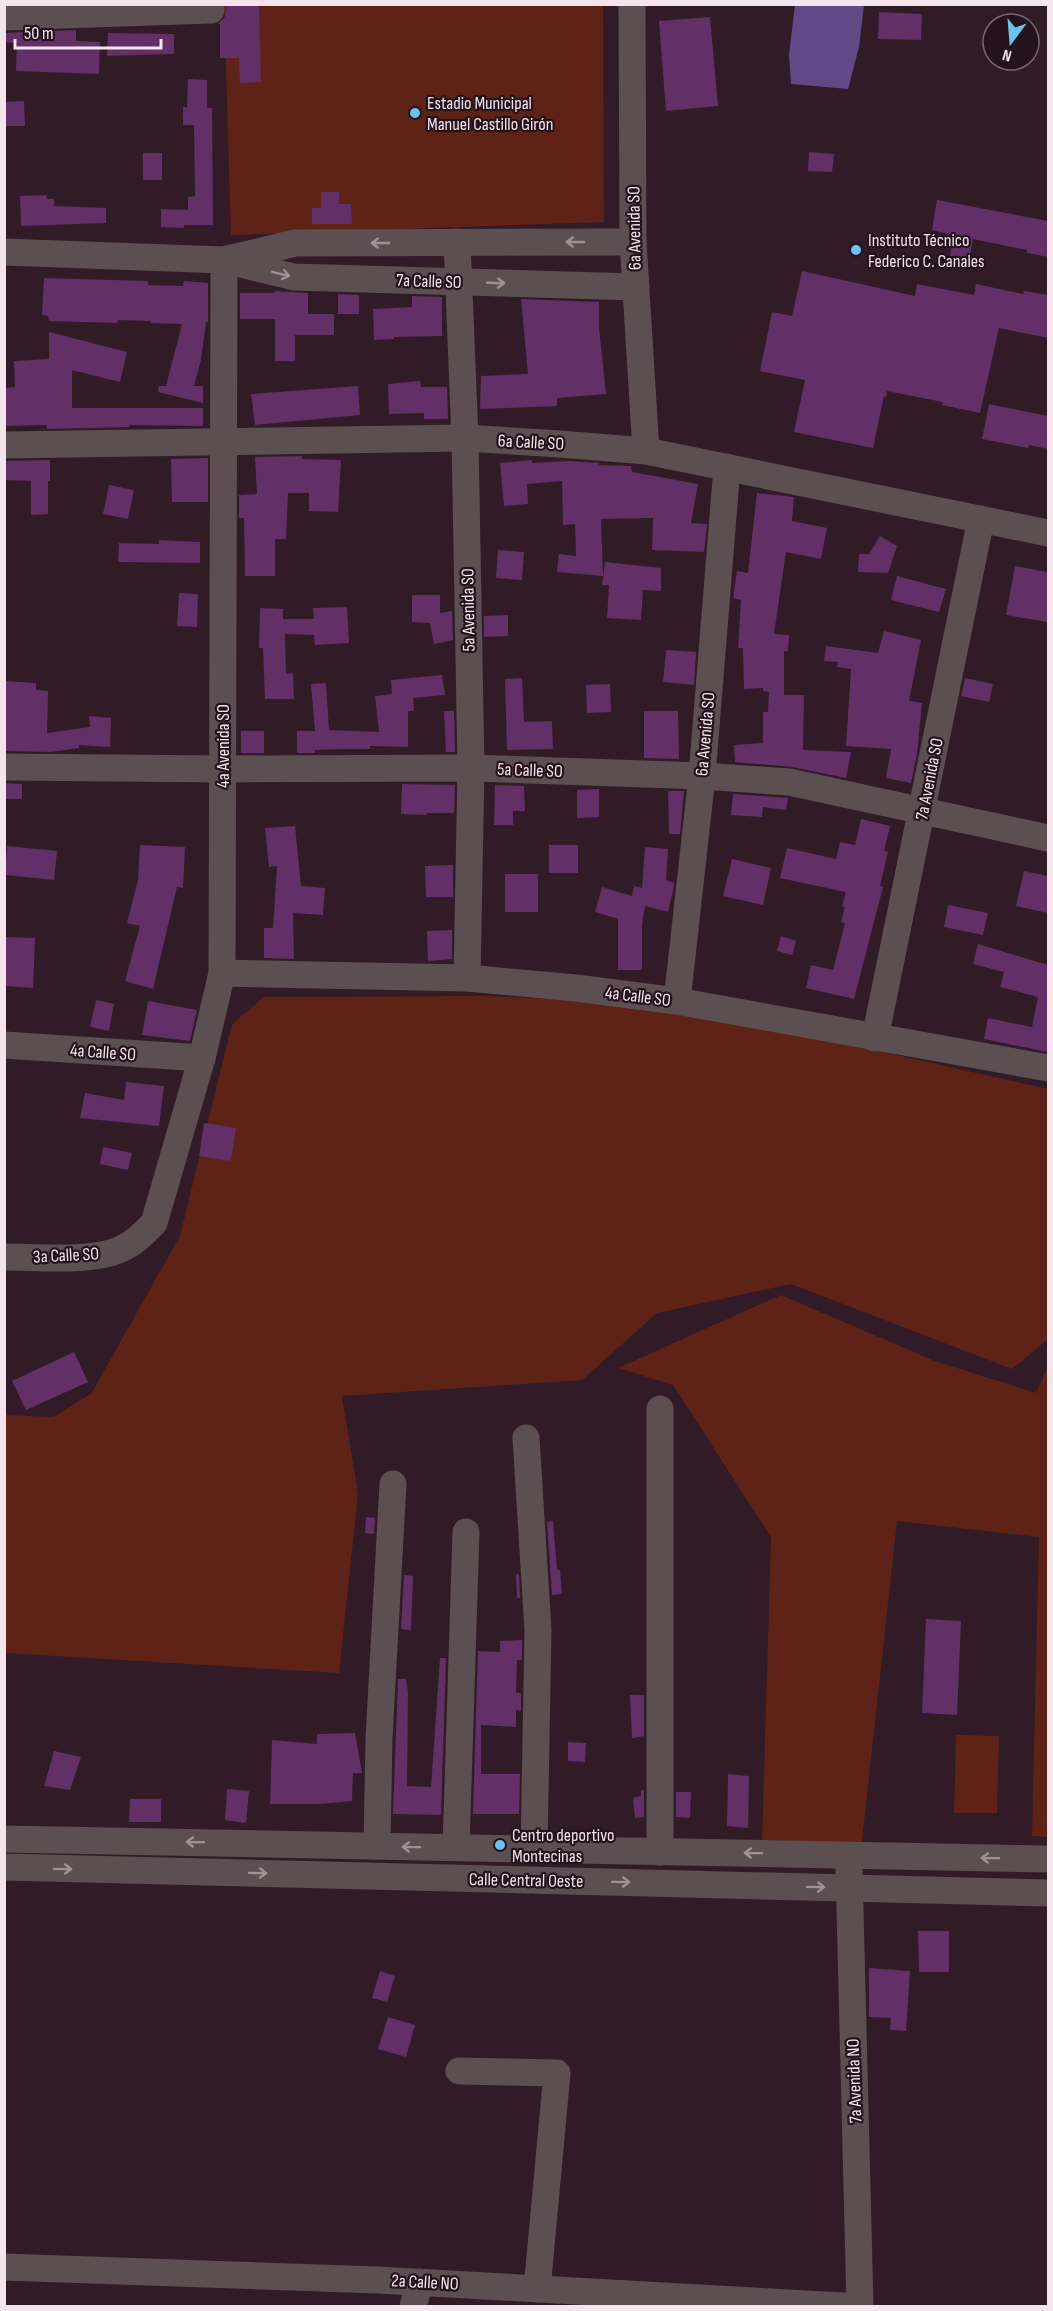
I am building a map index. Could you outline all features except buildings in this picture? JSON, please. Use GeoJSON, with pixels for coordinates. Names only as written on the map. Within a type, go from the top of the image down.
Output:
{"type":"FeatureCollection","features":[{"type":"Feature","properties":{"kind":"street","name":"6a Avenida SO"},"geometry":{"type":"LineString","coordinates":[[632,4],[633,242],[646,451]]}},
{"type":"Feature","properties":{"kind":"street"},"geometry":{"type":"LineString","coordinates":[[4,17],[211,7]]}},
{"type":"Feature","properties":{"kind":"street","name":"5a Avenida SO"},"geometry":{"type":"LineString","coordinates":[[458,242],[465,438],[471,768],[467,978]]}},
{"type":"Feature","properties":{"kind":"street","name":"7a Calle SO"},"geometry":{"type":"LineString","coordinates":[[224,260],[295,243],[633,242]]}},
{"type":"Feature","properties":{"kind":"street","name":"7a Calle SO"},"geometry":{"type":"LineString","coordinates":[[4,252],[224,260],[294,277],[636,287]]}},
{"type":"Feature","properties":{"kind":"street","name":"4a Avenida SO"},"geometry":{"type":"LineString","coordinates":[[154,1223],[202,1058],[222,973],[224,260]]}},
{"type":"Feature","properties":{"kind":"street","name":"6a Calle SO"},"geometry":{"type":"LineString","coordinates":[[4,445],[465,438],[646,451],[1048,533]]}},
{"type":"Feature","properties":{"kind":"street","name":"6a Avenida SO"},"geometry":{"type":"LineString","coordinates":[[677,1001],[702,776],[727,467]]}},
{"type":"Feature","properties":{"kind":"street","name":"7a Avenida SO"},"geometry":{"type":"LineString","coordinates":[[875,1038],[981,519]]}},
{"type":"Feature","properties":{"kind":"street","name":"5a Calle SO"},"geometry":{"type":"LineString","coordinates":[[4,767],[223,770],[471,768],[702,776],[789,782],[1048,838]]}},
{"type":"Feature","properties":{"kind":"street","name":"4a Calle SO"},"geometry":{"type":"LineString","coordinates":[[222,973],[467,978],[576,988],[677,1001],[1048,1068]]}},
{"type":"Feature","properties":{"kind":"street","name":"4a Calle SO"},"geometry":{"type":"LineString","coordinates":[[4,1045],[202,1058]]}},
{"type":"Feature","properties":{"kind":"street","name":"3a Calle SO"},"geometry":{"type":"LineString","coordinates":[[4,1257],[99,1256],[124,1248],[139,1239],[154,1223]]}},
{"type":"Feature","properties":{"kind":"street"},"geometry":{"type":"LineString","coordinates":[[660,1409],[660,1852]]}},
{"type":"Feature","properties":{"kind":"street"},"geometry":{"type":"LineString","coordinates":[[526,1438],[538,1630],[534,1849]]}},
{"type":"Feature","properties":{"kind":"street"},"geometry":{"type":"LineString","coordinates":[[377,1846],[393,1484]]}},
{"type":"Feature","properties":{"kind":"street"},"geometry":{"type":"LineString","coordinates":[[456,1847],[466,1532]]}},
{"type":"Feature","properties":{"kind":"street","name":"Calle Central Oeste"},"geometry":{"type":"LineString","coordinates":[[4,1839],[1048,1859]]}},
{"type":"Feature","properties":{"kind":"street","name":"7a Avenida NO"},"geometry":{"type":"LineString","coordinates":[[849,1855],[848,1888],[860,2307]]}},
{"type":"Feature","properties":{"kind":"street","name":"Calle Central Oeste"},"geometry":{"type":"LineString","coordinates":[[4,1867],[1048,1893]]}},
{"type":"Feature","properties":{"kind":"street"},"geometry":{"type":"LineString","coordinates":[[459,2071],[558,2073],[537,2289]]}},
{"type":"Feature","properties":{"kind":"street","name":"2a Calle NO"},"geometry":{"type":"LineString","coordinates":[[4,2267],[417,2294],[537,2289],[694,2302],[844,2307]]}},
{"type":"Feature","properties":{"kind":"shaded area","name":"Estadio Municipal Manuel Castillo Girón"},"geometry":{"type":"Polygon","coordinates":[[[224,5],[603,5],[604,222],[231,235],[224,5]]]}},
{"type":"Feature","properties":{"kind":"shaded area"},"geometry":{"type":"Polygon","coordinates":[[[795,5],[864,5],[859,47],[848,89],[791,84],[789,54],[795,5]]]}},
{"type":"Feature","properties":{"kind":"shaded area"},"geometry":{"type":"Polygon","coordinates":[[[486,996],[701,1005],[719,1015],[1048,1089],[1048,1339],[1012,1369],[791,1284],[657,1313],[582,1380],[342,1396],[358,1494],[339,1673],[5,1653],[4,1415],[53,1417],[91,1394],[180,1236],[232,1024],[264,997],[486,996]]]}},
{"type":"Feature","properties":{"kind":"shaded area"},"geometry":{"type":"Polygon","coordinates":[[[781,1295],[935,1361],[1036,1393],[1048,1366],[1048,1837],[1032,1836],[1039,1537],[897,1521],[861,1850],[762,1842],[771,1537],[673,1385],[618,1368],[781,1295]]]}},
{"type":"Feature","properties":{"kind":"shaded area"},"geometry":{"type":"Polygon","coordinates":[[[956,1735],[999,1736],[997,1813],[954,1813],[956,1735]]]}},
{"type":"Feature","properties":{"kind":"place","name":"Estadio Municipal Manuel Castillo Girón"},"geometry":{"type":"Point","coordinates":[415,113]}},
{"type":"Feature","properties":{"kind":"place","name":"Instituto Técnico Federico C. Canales"},"geometry":{"type":"Point","coordinates":[856,250]}},
{"type":"Feature","properties":{"kind":"place","name":"Centro deportivo Montecinas"},"geometry":{"type":"Point","coordinates":[500,1845]}}]}
